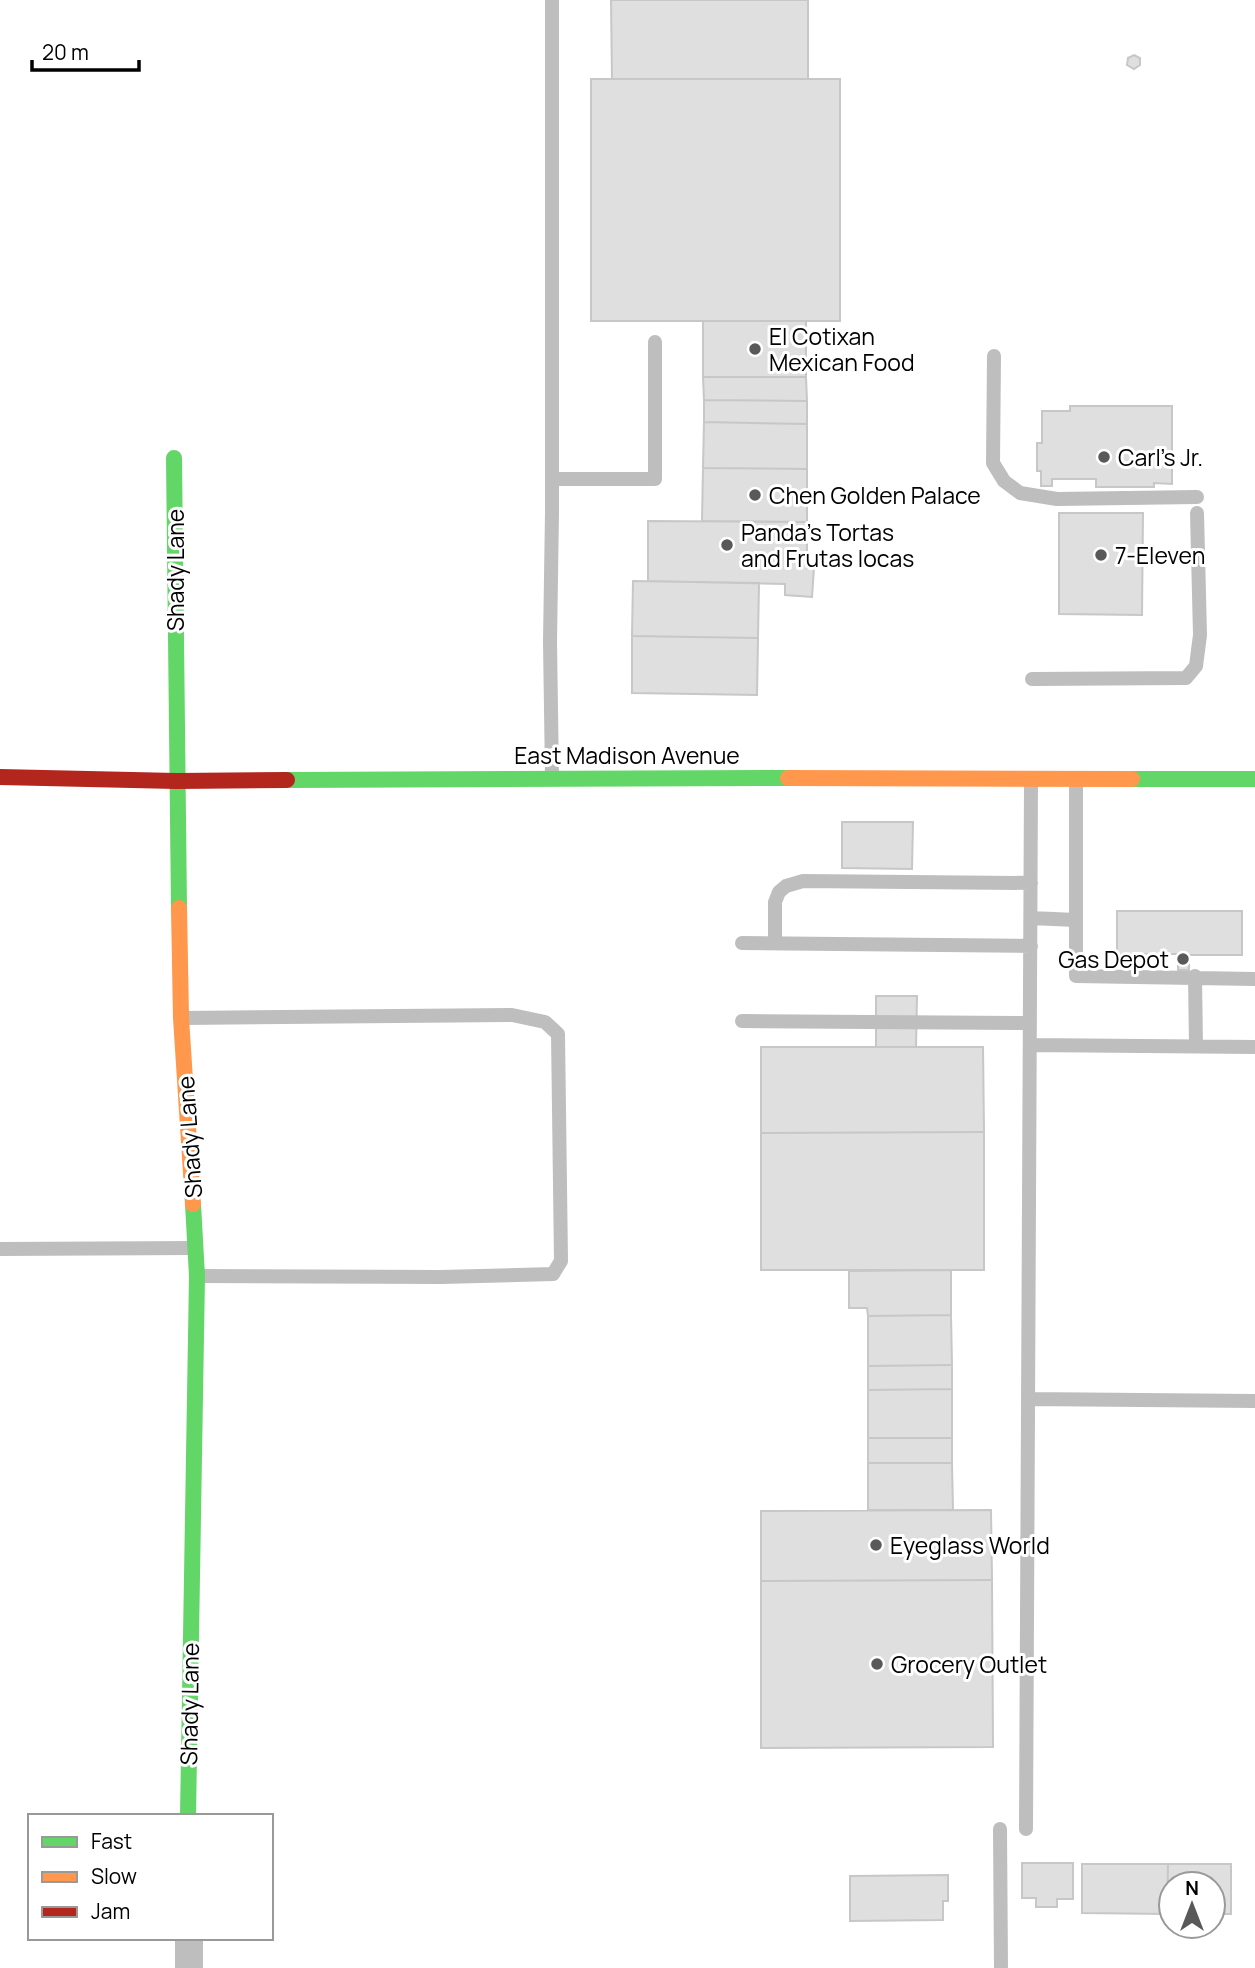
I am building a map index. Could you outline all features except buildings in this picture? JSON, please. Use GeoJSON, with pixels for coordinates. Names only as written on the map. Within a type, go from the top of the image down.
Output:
{"type":"FeatureCollection","features":[{"type":"Feature","properties":{"kind":"street","name":"Shady Lane"},"geometry":{"type":"LineString","coordinates":[[174,458],[181,1018],[198,1276],[188,1814]]}},
{"type":"Feature","properties":{"kind":"street","name":"East Madison Avenue"},"geometry":{"type":"LineString","coordinates":[[0,777],[176,781],[552,777],[1255,779]]}},
{"type":"Feature","properties":{"kind":"street"},"geometry":{"type":"LineString","coordinates":[[189,1940],[190,1968]]}},
{"type":"Feature","properties":{"kind":"lane"},"geometry":{"type":"LineString","coordinates":[[552,0],[552,777]]}},
{"type":"Feature","properties":{"kind":"lane"},"geometry":{"type":"LineString","coordinates":[[552,479],[655,480],[655,342]]}},
{"type":"Feature","properties":{"kind":"lane"},"geometry":{"type":"LineString","coordinates":[[994,356],[993,463],[1004,481],[1020,493],[1057,499],[1197,497]]}},
{"type":"Feature","properties":{"kind":"lane"},"geometry":{"type":"LineString","coordinates":[[1031,679],[1186,678],[1196,666],[1200,635],[1197,513]]}},
{"type":"Feature","properties":{"kind":"lane"},"geometry":{"type":"LineString","coordinates":[[1027,1829],[1031,777]]}},
{"type":"Feature","properties":{"kind":"lane"},"geometry":{"type":"LineString","coordinates":[[1076,777],[1076,976],[1255,979]]}},
{"type":"Feature","properties":{"kind":"lane"},"geometry":{"type":"LineString","coordinates":[[775,943],[775,902],[779,892],[794,883],[1031,883]]}},
{"type":"Feature","properties":{"kind":"lane"},"geometry":{"type":"LineString","coordinates":[[1031,918],[1076,920]]}},
{"type":"Feature","properties":{"kind":"lane"},"geometry":{"type":"LineString","coordinates":[[743,943],[1031,946]]}},
{"type":"Feature","properties":{"kind":"lane"},"geometry":{"type":"LineString","coordinates":[[1195,976],[1196,1046]]}},
{"type":"Feature","properties":{"kind":"lane"},"geometry":{"type":"LineString","coordinates":[[181,1018],[512,1015],[545,1022],[558,1034],[561,1261],[553,1274],[441,1278],[198,1276]]}},
{"type":"Feature","properties":{"kind":"lane"},"geometry":{"type":"LineString","coordinates":[[742,1021],[1030,1023]]}},
{"type":"Feature","properties":{"kind":"lane"},"geometry":{"type":"LineString","coordinates":[[1030,1045],[1255,1047]]}},
{"type":"Feature","properties":{"kind":"lane"},"geometry":{"type":"LineString","coordinates":[[0,1250],[195,1248]]}},
{"type":"Feature","properties":{"kind":"lane"},"geometry":{"type":"LineString","coordinates":[[1028,1399],[1255,1401]]}},
{"type":"Feature","properties":{"kind":"lane"},"geometry":{"type":"LineString","coordinates":[[1000,1829],[1001,1968]]}},
{"type":"Feature","properties":{"kind":"traffic: fast"},"geometry":{"type":"LineString","coordinates":[[174,458],[179,908]]}},
{"type":"Feature","properties":{"kind":"traffic: fast"},"geometry":{"type":"LineString","coordinates":[[287,780],[788,778]]}},
{"type":"Feature","properties":{"kind":"traffic: fast"},"geometry":{"type":"LineString","coordinates":[[1132,779],[1255,779]]}},
{"type":"Feature","properties":{"kind":"traffic: fast"},"geometry":{"type":"LineString","coordinates":[[188,1814],[197,1276],[193,1204]]}},
{"type":"Feature","properties":{"kind":"traffic: slow"},"geometry":{"type":"LineString","coordinates":[[788,778],[1132,779]]}},
{"type":"Feature","properties":{"kind":"traffic: slow"},"geometry":{"type":"LineString","coordinates":[[179,908],[181,1018],[193,1204]]}},
{"type":"Feature","properties":{"kind":"traffic: jam"},"geometry":{"type":"LineString","coordinates":[[0,777],[176,781],[287,780]]}},
{"type":"Feature","properties":{"kind":"place","name":"El Cotixan Mexican Food"},"geometry":{"type":"Point","coordinates":[755,349]}},
{"type":"Feature","properties":{"kind":"place","name":"Carl's Jr."},"geometry":{"type":"Point","coordinates":[1104,457]}},
{"type":"Feature","properties":{"kind":"place","name":"Chen Golden Palace"},"geometry":{"type":"Point","coordinates":[755,495]}},
{"type":"Feature","properties":{"kind":"place","name":"Panda's Tortas and Frutas locas"},"geometry":{"type":"Point","coordinates":[727,545]}},
{"type":"Feature","properties":{"kind":"place","name":"7-Eleven"},"geometry":{"type":"Point","coordinates":[1101,555]}},
{"type":"Feature","properties":{"kind":"place","name":"Gas Depot"},"geometry":{"type":"Point","coordinates":[1183,959]}},
{"type":"Feature","properties":{"kind":"place","name":"Eyeglass World"},"geometry":{"type":"Point","coordinates":[876,1545]}},
{"type":"Feature","properties":{"kind":"place","name":"Grocery Outlet"},"geometry":{"type":"Point","coordinates":[877,1664]}}]}
